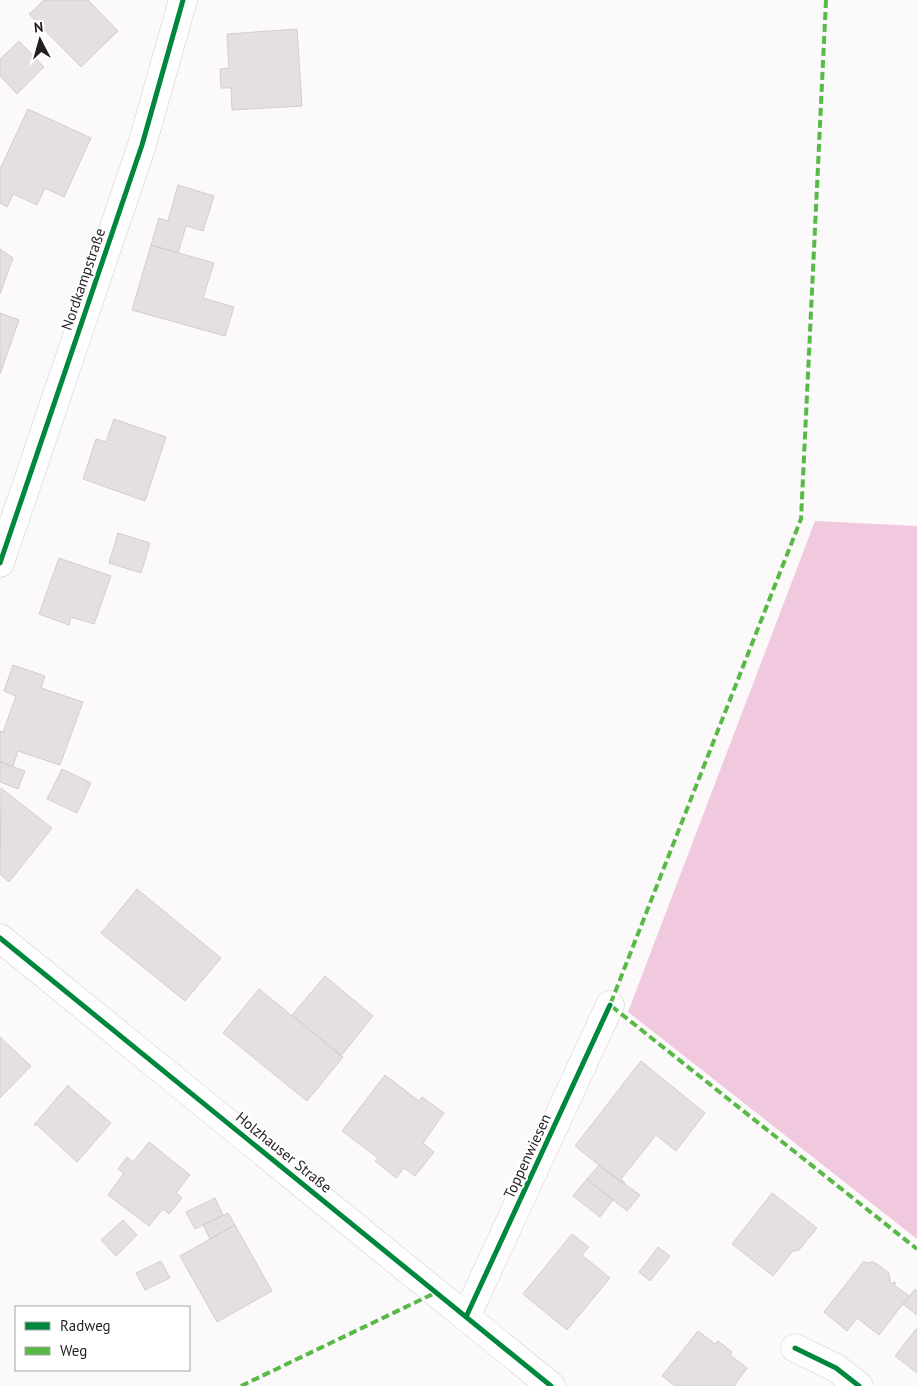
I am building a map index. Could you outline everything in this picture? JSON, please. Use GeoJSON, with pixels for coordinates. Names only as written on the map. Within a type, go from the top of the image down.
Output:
{"type":"FeatureCollection","features":[{"type":"Feature","properties":{"kind":"street","name":"Nordkampstraße"},"geometry":{"type":"LineString","coordinates":[[0,563],[142,145],[182,0]]}},
{"type":"Feature","properties":{"kind":"street","name":"Holzhauser Straße"},"geometry":{"type":"LineString","coordinates":[[0,938],[551,1386]]}},
{"type":"Feature","properties":{"kind":"street","name":"Toppenwiesen"},"geometry":{"type":"LineString","coordinates":[[466,1317],[610,1005]]}},
{"type":"Feature","properties":{"kind":"street"},"geometry":{"type":"LineString","coordinates":[[795,1348],[836,1368],[858,1386]]}},
{"type":"Feature","properties":{"kind":"shaded area"},"geometry":{"type":"Polygon","coordinates":[[[815,521],[917,526],[917,1239],[628,1012],[815,521]]]}},
{"type":"Feature","properties":{"kind":"building"},"geometry":{"type":"Polygon","coordinates":[[[44,0],[88,0],[118,31],[81,67],[29,14],[44,0]]]}},
{"type":"Feature","properties":{"kind":"building"},"geometry":{"type":"Polygon","coordinates":[[[297,29],[302,106],[232,110],[231,88],[221,88],[220,69],[229,68],[227,34],[297,29]]]}},
{"type":"Feature","properties":{"kind":"building"},"geometry":{"type":"Polygon","coordinates":[[[19,41],[44,67],[17,94],[0,76],[0,59],[19,41]]]}},
{"type":"Feature","properties":{"kind":"building"},"geometry":{"type":"Polygon","coordinates":[[[28,109],[91,138],[64,197],[45,188],[37,205],[13,194],[7,207],[0,203],[0,169],[28,109]]]}},
{"type":"Feature","properties":{"kind":"building"},"geometry":{"type":"Polygon","coordinates":[[[178,185],[214,196],[203,231],[186,226],[178,253],[151,245],[159,218],[168,221],[178,185]]]}},
{"type":"Feature","properties":{"kind":"building"},"geometry":{"type":"Polygon","coordinates":[[[151,245],[214,263],[203,298],[234,307],[225,336],[132,310],[151,245]]]}},
{"type":"Feature","properties":{"kind":"building"},"geometry":{"type":"Polygon","coordinates":[[[0,249],[13,258],[0,294],[0,249]]]}},
{"type":"Feature","properties":{"kind":"building"},"geometry":{"type":"Polygon","coordinates":[[[0,313],[19,320],[0,374],[0,313]]]}},
{"type":"Feature","properties":{"kind":"building"},"geometry":{"type":"Polygon","coordinates":[[[114,419],[166,437],[145,501],[83,479],[96,439],[106,442],[114,419]]]}},
{"type":"Feature","properties":{"kind":"building"},"geometry":{"type":"Polygon","coordinates":[[[118,533],[150,543],[141,573],[109,563],[118,533]]]}},
{"type":"Feature","properties":{"kind":"building"},"geometry":{"type":"Polygon","coordinates":[[[59,558],[111,576],[94,624],[71,617],[69,625],[39,614],[59,558]]]}},
{"type":"Feature","properties":{"kind":"building"},"geometry":{"type":"Polygon","coordinates":[[[13,665],[45,676],[41,688],[83,702],[60,765],[18,751],[13,766],[0,762],[0,731],[3,732],[16,696],[4,691],[13,665]]]}},
{"type":"Feature","properties":{"kind":"building"},"geometry":{"type":"Polygon","coordinates":[[[0,762],[25,771],[18,789],[0,782],[0,762]]]}},
{"type":"Feature","properties":{"kind":"building"},"geometry":{"type":"Polygon","coordinates":[[[62,769],[91,783],[77,813],[47,799],[62,769]]]}},
{"type":"Feature","properties":{"kind":"building"},"geometry":{"type":"Polygon","coordinates":[[[1,788],[52,828],[9,882],[0,874],[1,788]]]}},
{"type":"Feature","properties":{"kind":"building"},"geometry":{"type":"Polygon","coordinates":[[[137,889],[221,958],[185,1001],[101,933],[137,889]]]}},
{"type":"Feature","properties":{"kind":"building"},"geometry":{"type":"Polygon","coordinates":[[[325,976],[373,1016],[341,1056],[292,1015],[325,976]]]}},
{"type":"Feature","properties":{"kind":"building"},"geometry":{"type":"Polygon","coordinates":[[[259,989],[343,1057],[307,1101],[223,1033],[259,989]]]}},
{"type":"Feature","properties":{"kind":"building"},"geometry":{"type":"Polygon","coordinates":[[[0,1037],[31,1066],[0,1098],[0,1037]]]}},
{"type":"Feature","properties":{"kind":"building"},"geometry":{"type":"Polygon","coordinates":[[[641,1061],[705,1113],[676,1151],[656,1135],[621,1179],[625,1183],[624,1185],[575,1146],[641,1061]]]}},
{"type":"Feature","properties":{"kind":"building"},"geometry":{"type":"Polygon","coordinates":[[[385,1075],[419,1101],[422,1097],[444,1113],[423,1143],[434,1152],[415,1176],[404,1168],[396,1178],[375,1161],[378,1158],[342,1131],[385,1075]]]}},
{"type":"Feature","properties":{"kind":"building"},"geometry":{"type":"Polygon","coordinates":[[[68,1085],[111,1123],[77,1162],[36,1124],[34,1125],[68,1085]]]}},
{"type":"Feature","properties":{"kind":"building"},"geometry":{"type":"Polygon","coordinates":[[[149,1142],[190,1175],[176,1193],[182,1198],[169,1214],[163,1209],[149,1226],[108,1195],[124,1173],[118,1169],[127,1157],[133,1162],[149,1142]]]}},
{"type":"Feature","properties":{"kind":"building"},"geometry":{"type":"Polygon","coordinates":[[[599,1165],[640,1195],[627,1211],[587,1179],[599,1165]]]}},
{"type":"Feature","properties":{"kind":"building"},"geometry":{"type":"Polygon","coordinates":[[[587,1179],[613,1200],[600,1217],[573,1196],[587,1179]]]}},
{"type":"Feature","properties":{"kind":"building"},"geometry":{"type":"Polygon","coordinates":[[[772,1193],[817,1228],[799,1250],[793,1251],[773,1276],[732,1244],[772,1193]]]}},
{"type":"Feature","properties":{"kind":"building"},"geometry":{"type":"Polygon","coordinates":[[[215,1198],[223,1215],[195,1229],[186,1212],[215,1198]]]}},
{"type":"Feature","properties":{"kind":"building"},"geometry":{"type":"Polygon","coordinates":[[[228,1213],[235,1225],[210,1239],[203,1225],[228,1213]]]}},
{"type":"Feature","properties":{"kind":"building"},"geometry":{"type":"Polygon","coordinates":[[[123,1220],[137,1235],[116,1256],[101,1240],[123,1220]]]}},
{"type":"Feature","properties":{"kind":"building"},"geometry":{"type":"Polygon","coordinates":[[[235,1225],[272,1291],[217,1322],[180,1256],[235,1225]]]}},
{"type":"Feature","properties":{"kind":"building"},"geometry":{"type":"Polygon","coordinates":[[[572,1234],[589,1247],[582,1255],[610,1278],[567,1330],[523,1294],[572,1234]]]}},
{"type":"Feature","properties":{"kind":"building"},"geometry":{"type":"Polygon","coordinates":[[[658,1247],[670,1256],[650,1281],[639,1272],[658,1247]]]}},
{"type":"Feature","properties":{"kind":"building"},"geometry":{"type":"Polygon","coordinates":[[[161,1261],[170,1278],[145,1290],[136,1273],[161,1261]]]}},
{"type":"Feature","properties":{"kind":"building"},"geometry":{"type":"Polygon","coordinates":[[[864,1261],[866,1263],[874,1262],[889,1273],[892,1284],[896,1283],[894,1285],[909,1296],[879,1335],[857,1318],[847,1331],[824,1312],[864,1261]]]}},
{"type":"Feature","properties":{"kind":"building"},"geometry":{"type":"Polygon","coordinates":[[[915,1289],[917,1291],[917,1315],[903,1304],[915,1289]]]}},
{"type":"Feature","properties":{"kind":"building"},"geometry":{"type":"Polygon","coordinates":[[[917,1328],[917,1373],[895,1356],[917,1328]]]}},
{"type":"Feature","properties":{"kind":"building"},"geometry":{"type":"Polygon","coordinates":[[[698,1331],[715,1344],[718,1341],[732,1352],[730,1355],[747,1368],[734,1386],[675,1386],[662,1376],[698,1331]]]}},
{"type":"Feature","properties":{"kind":"marked path"},"geometry":{"type":"LineString","coordinates":[[826,0],[801,519],[610,1005],[917,1249]]}},
{"type":"Feature","properties":{"kind":"marked path"},"geometry":{"type":"LineString","coordinates":[[241,1386],[437,1292]]}},
{"type":"Feature","properties":{"kind":"cycle path"},"geometry":{"type":"LineString","coordinates":[[0,563],[142,145],[183,0]]}},
{"type":"Feature","properties":{"kind":"cycle path"},"geometry":{"type":"LineString","coordinates":[[0,938],[551,1386]]}},
{"type":"Feature","properties":{"kind":"cycle path"},"geometry":{"type":"LineString","coordinates":[[466,1317],[610,1005]]}},
{"type":"Feature","properties":{"kind":"cycle path"},"geometry":{"type":"LineString","coordinates":[[795,1348],[836,1368],[859,1386]]}}]}
